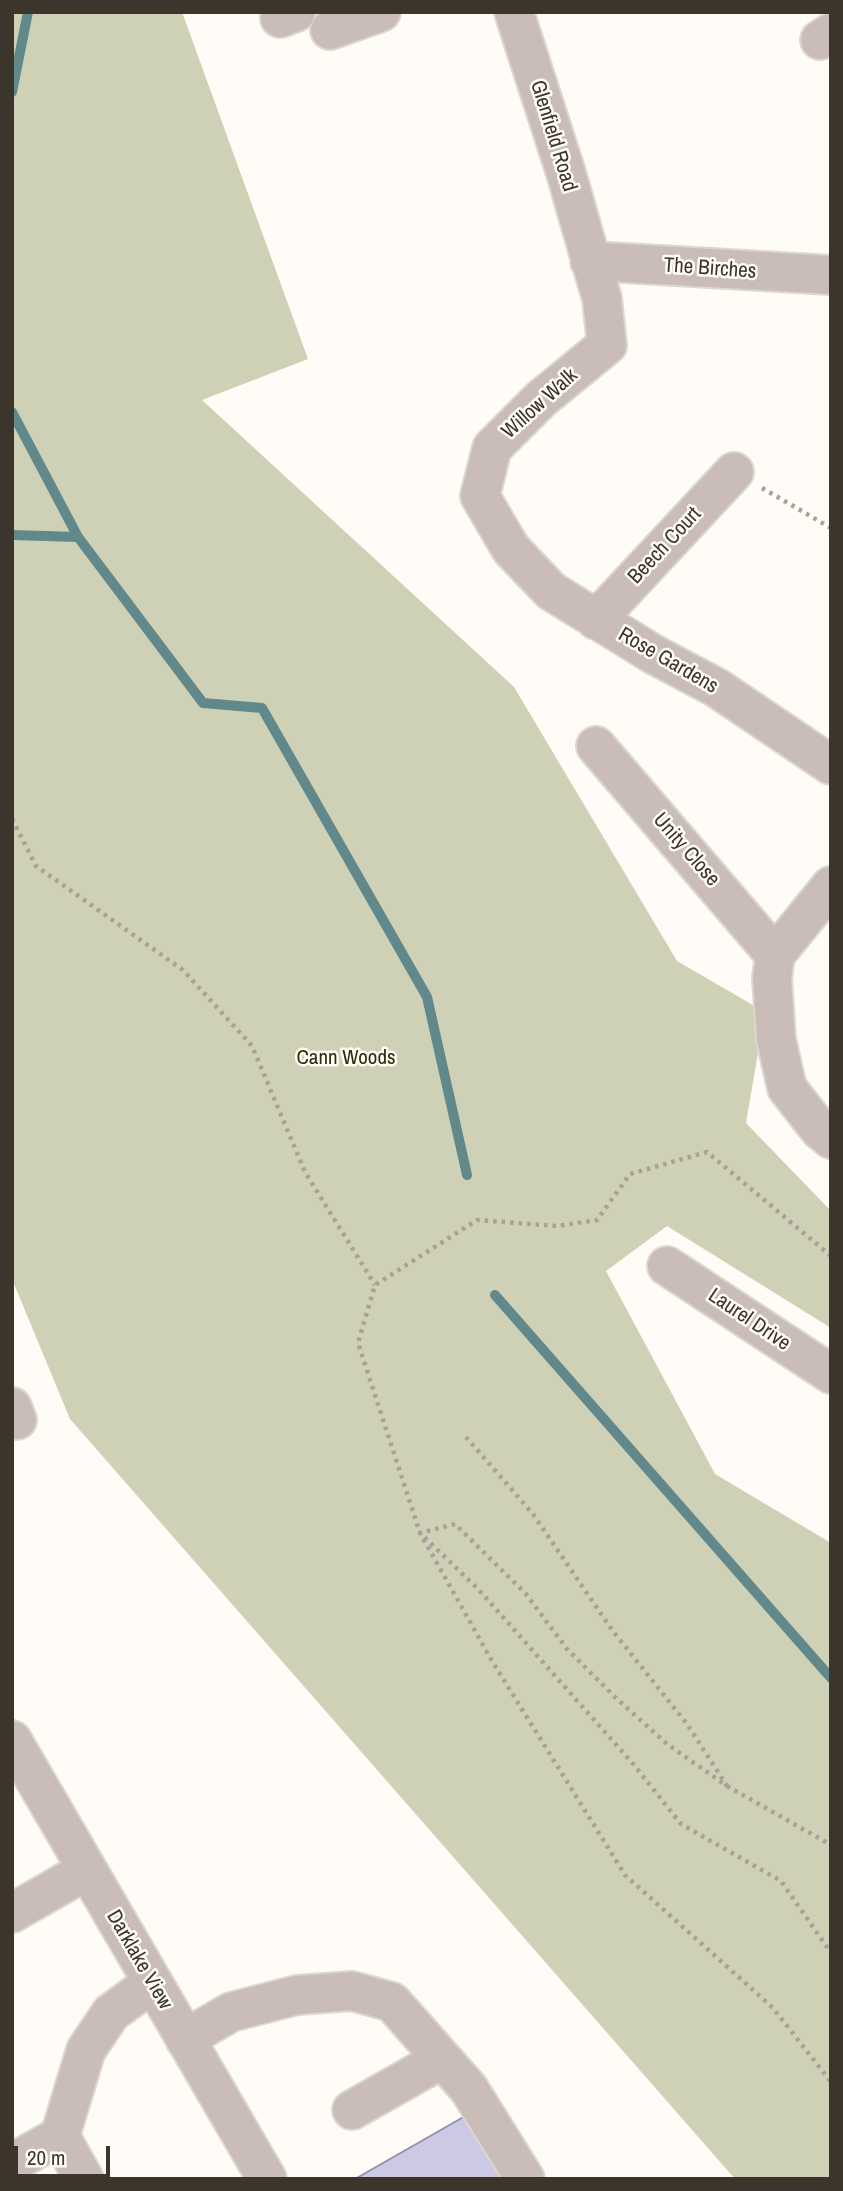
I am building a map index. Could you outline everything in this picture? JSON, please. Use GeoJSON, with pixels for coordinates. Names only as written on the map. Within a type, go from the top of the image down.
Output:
{"type":"FeatureCollection","features":[{"type":"Feature","properties":{"kind":"street"},"geometry":{"type":"LineString","coordinates":[[330,30],[381,12]]}},
{"type":"Feature","properties":{"kind":"street","name":"Glenfield Road"},"geometry":{"type":"LineString","coordinates":[[514,12],[566,173],[590,261]]}},
{"type":"Feature","properties":{"kind":"street","name":"The Birches"},"geometry":{"type":"LineString","coordinates":[[590,261],[831,275]]}},
{"type":"Feature","properties":{"kind":"street","name":"Willow Walk"},"geometry":{"type":"LineString","coordinates":[[511,549],[480,496],[492,449],[541,400],[607,345],[602,299],[590,261]]}},
{"type":"Feature","properties":{"kind":"street","name":"Beech Court"},"geometry":{"type":"LineString","coordinates":[[596,620],[734,472]]}},
{"type":"Feature","properties":{"kind":"street","name":"Rose Gardens"},"geometry":{"type":"LineString","coordinates":[[511,549],[551,591],[653,654],[717,688],[831,765]]}},
{"type":"Feature","properties":{"kind":"street","name":"Unity Close"},"geometry":{"type":"LineString","coordinates":[[596,746],[775,955]]}},
{"type":"Feature","properties":{"kind":"street"},"geometry":{"type":"LineString","coordinates":[[831,886],[775,955],[772,978],[776,1039],[787,1088],[820,1130],[831,1139]]}},
{"type":"Feature","properties":{"kind":"street","name":"Laurel Drive"},"geometry":{"type":"LineString","coordinates":[[667,1266],[831,1374]]}},
{"type":"Feature","properties":{"kind":"street","name":"Darklake View"},"geometry":{"type":"LineString","coordinates":[[12,1740],[267,2179]]}},
{"type":"Feature","properties":{"kind":"street"},"geometry":{"type":"LineString","coordinates":[[12,1913],[87,1870]]}},
{"type":"Feature","properties":{"kind":"street"},"geometry":{"type":"LineString","coordinates":[[12,2163],[60,2136],[86,2050],[111,2013],[152,1983]]}},
{"type":"Feature","properties":{"kind":"street"},"geometry":{"type":"LineString","coordinates":[[185,2039],[231,2012],[297,1995],[352,1991],[392,2002],[468,2089],[525,2179]]}},
{"type":"Feature","properties":{"kind":"street"},"geometry":{"type":"LineString","coordinates":[[352,2110],[442,2059]]}},
{"type":"Feature","properties":{"kind":"street"},"geometry":{"type":"LineString","coordinates":[[60,2136],[83,2179]]}},
{"type":"Feature","properties":{"kind":"path"},"geometry":{"type":"LineString","coordinates":[[734,472],[831,528]]}},
{"type":"Feature","properties":{"kind":"path"},"geometry":{"type":"LineString","coordinates":[[12,820],[36,866],[183,970],[252,1046],[305,1172],[375,1285]]}},
{"type":"Feature","properties":{"kind":"path"},"geometry":{"type":"LineString","coordinates":[[831,1256],[707,1152],[630,1174],[597,1220],[557,1226],[477,1220],[375,1285],[358,1343],[420,1533],[492,1661],[625,1875],[773,2008],[831,2082]]}},
{"type":"Feature","properties":{"kind":"path"},"geometry":{"type":"LineString","coordinates":[[466,1437],[533,1514],[612,1630],[687,1724],[727,1786]]}},
{"type":"Feature","properties":{"kind":"path"},"geometry":{"type":"LineString","coordinates":[[420,1533],[455,1524],[526,1594],[567,1649],[667,1744],[727,1786],[831,1845]]}},
{"type":"Feature","properties":{"kind":"path"},"geometry":{"type":"LineString","coordinates":[[420,1533],[479,1590],[634,1765],[681,1824],[780,1881],[831,1953]]}},
{"type":"Feature","properties":{"kind":"green space","name":"Cann Woods"},"geometry":{"type":"Polygon","coordinates":[[[12,12],[182,12],[308,359],[202,400],[514,687],[677,961],[765,1012],[746,1123],[831,1211],[831,1328],[667,1226],[606,1271],[715,1474],[831,1543],[831,2179],[735,2179],[70,1419],[12,1279],[12,12]]]}},
{"type":"Feature","properties":{"kind":"building"},"geometry":{"type":"Polygon","coordinates":[[[467,2115],[504,2179],[355,2179],[467,2115]]]}},
{"type":"Feature","properties":{"kind":"waterway"},"geometry":{"type":"LineString","coordinates":[[12,92],[28,12]]}},
{"type":"Feature","properties":{"kind":"waterway"},"geometry":{"type":"LineString","coordinates":[[12,412],[78,537],[203,703],[262,708],[427,997],[467,1175]]}},
{"type":"Feature","properties":{"kind":"waterway"},"geometry":{"type":"LineString","coordinates":[[12,535],[78,537]]}},
{"type":"Feature","properties":{"kind":"waterway"},"geometry":{"type":"LineString","coordinates":[[495,1295],[831,1678]]}}]}
